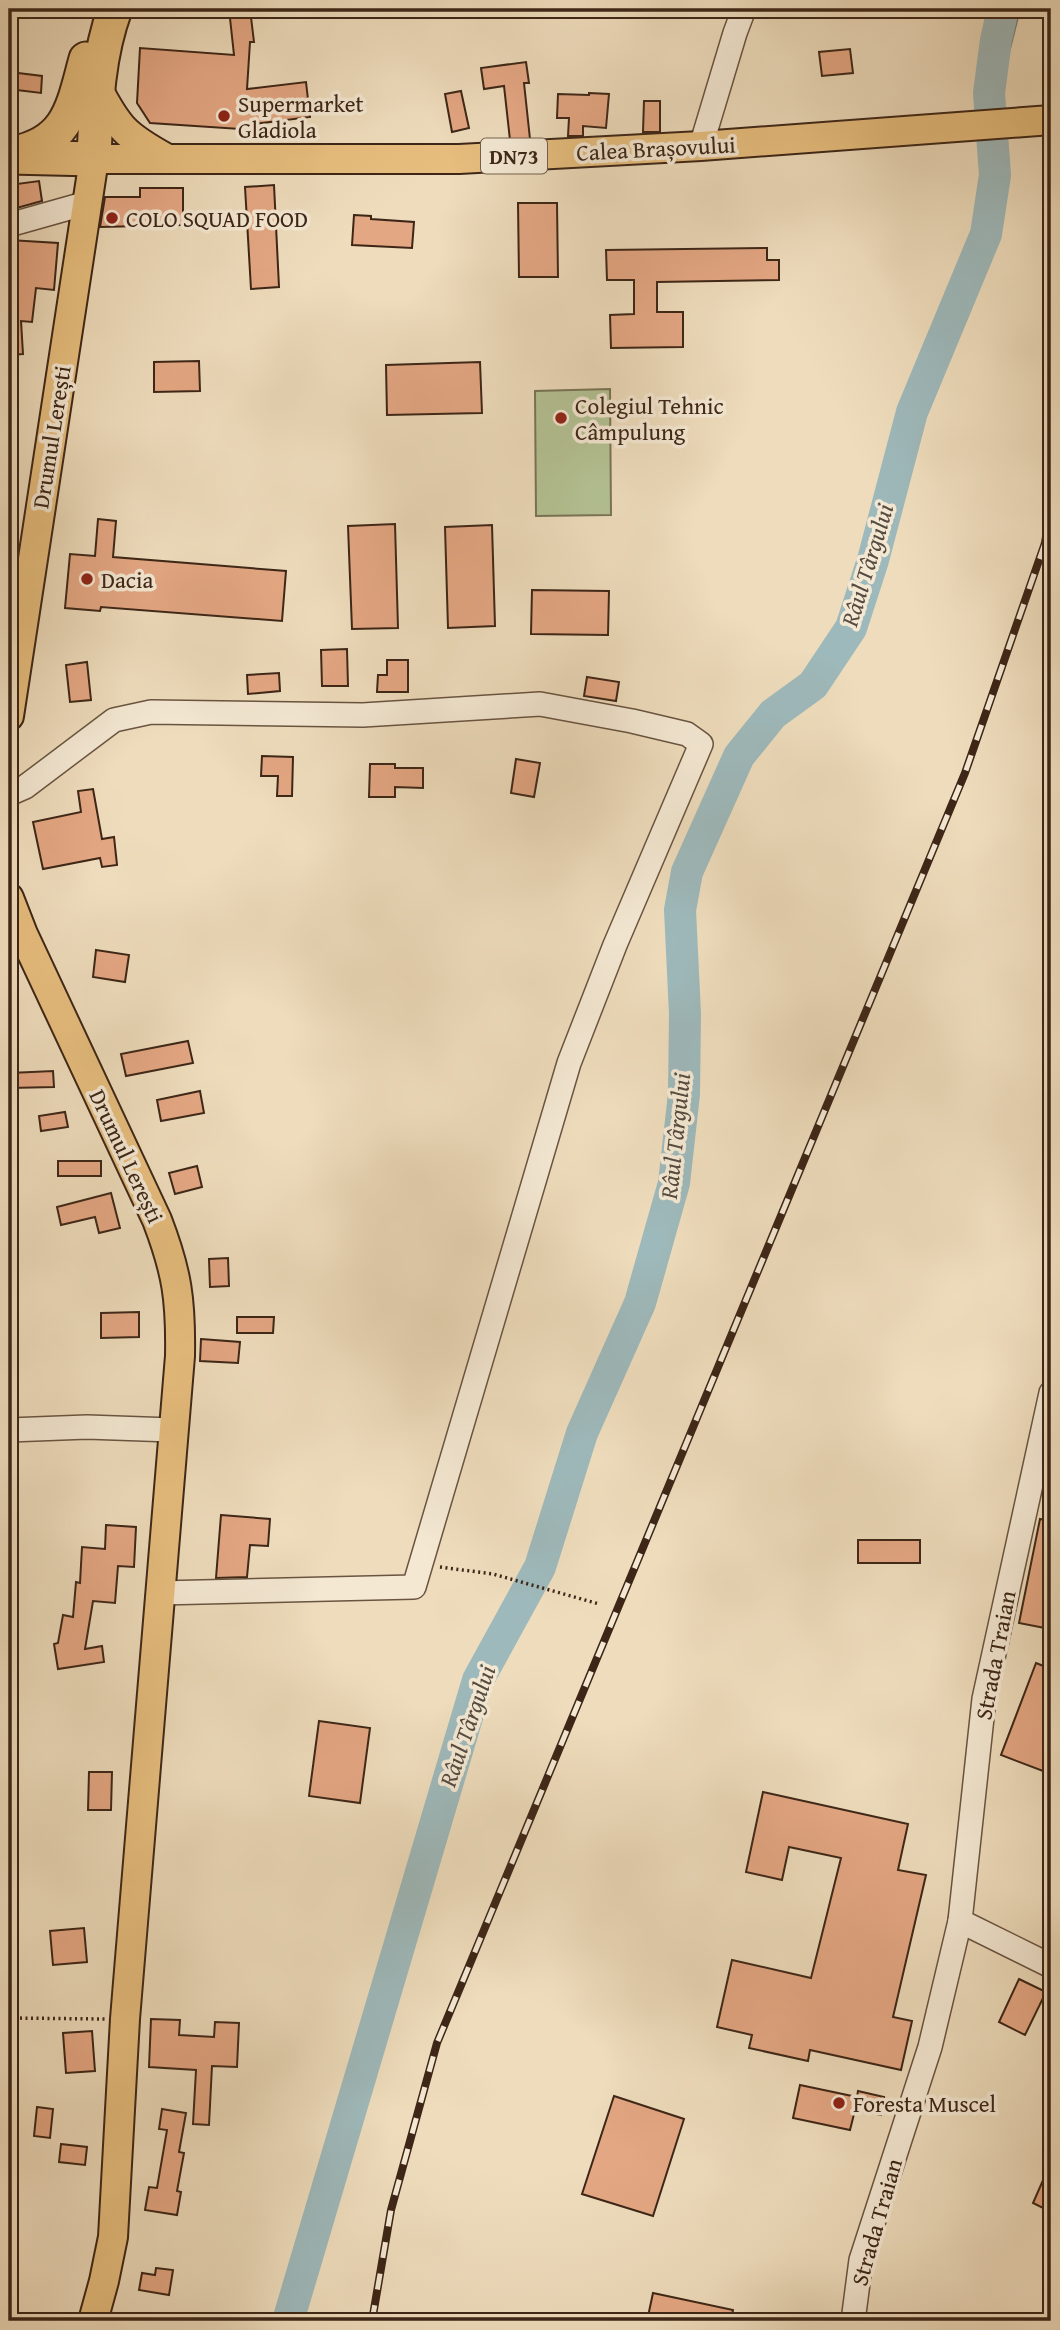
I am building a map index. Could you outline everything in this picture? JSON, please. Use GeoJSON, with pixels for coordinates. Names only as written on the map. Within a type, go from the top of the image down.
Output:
{"type":"FeatureCollection","features":[{"type":"Feature","properties":{"kind":"highway"},"geometry":{"type":"LineString","coordinates":[[94,159],[97,87],[103,49],[114,13]]}},
{"type":"Feature","properties":{"kind":"highway"},"geometry":{"type":"LineString","coordinates":[[9,156],[47,142],[64,125],[76,95],[86,56],[114,13]]}},
{"type":"Feature","properties":{"kind":"highway","name":"Calea Brașovului"},"geometry":{"type":"LineString","coordinates":[[9,156],[94,159]]}},
{"type":"Feature","properties":{"kind":"main road"},"geometry":{"type":"LineString","coordinates":[[97,87],[111,115],[129,136],[166,158]]}},
{"type":"Feature","properties":{"kind":"main road","name":"Calea Brașovului"},"geometry":{"type":"LineString","coordinates":[[94,159],[446,159],[701,146],[1051,120]]}},
{"type":"Feature","properties":{"kind":"main road","name":"Drumul Lerești"},"geometry":{"type":"LineString","coordinates":[[9,716],[94,159]]}},
{"type":"Feature","properties":{"kind":"main road","name":"Drumul Lerești"},"geometry":{"type":"LineString","coordinates":[[9,898],[23,934],[140,1180],[174,1264],[181,1317],[180,1356],[125,2019],[113,2237],[93,2321]]}},
{"type":"Feature","properties":{"kind":"street"},"geometry":{"type":"LineString","coordinates":[[701,146],[744,9]]}},
{"type":"Feature","properties":{"kind":"street"},"geometry":{"type":"LineString","coordinates":[[9,225],[87,203]]}},
{"type":"Feature","properties":{"kind":"street"},"geometry":{"type":"LineString","coordinates":[[9,794],[25,787],[114,720],[151,712],[363,715],[540,704],[687,734],[701,744],[615,945],[569,1063],[415,1587],[159,1593]]}},
{"type":"Feature","properties":{"kind":"street","name":"Strada Traian"},"geometry":{"type":"LineString","coordinates":[[853,2321],[861,2260],[930,2047],[960,1921],[984,1699],[1051,1393]]}},
{"type":"Feature","properties":{"kind":"street"},"geometry":{"type":"LineString","coordinates":[[9,1430],[87,1427],[172,1430]]}},
{"type":"Feature","properties":{"kind":"street"},"geometry":{"type":"LineString","coordinates":[[960,1921],[1051,1966]]}},
{"type":"Feature","properties":{"kind":"path"},"geometry":{"type":"LineString","coordinates":[[421,1564],[493,1574],[599,1604]]}},
{"type":"Feature","properties":{"kind":"path"},"geometry":{"type":"LineString","coordinates":[[9,2018],[125,2019]]}},
{"type":"Feature","properties":{"kind":"green space"},"geometry":{"type":"Polygon","coordinates":[[[610,389],[611,515],[536,516],[535,391],[610,389]]]}},
{"type":"Feature","properties":{"kind":"water"},"geometry":{"type":"Polygon","coordinates":[[[991,9],[1020,9],[999,92],[989,93],[979,91],[991,9]]]}},
{"type":"Feature","properties":{"kind":"building"},"geometry":{"type":"Polygon","coordinates":[[[229,9],[250,9],[254,42],[250,42],[247,89],[306,82],[310,117],[255,124],[255,130],[150,123],[137,103],[140,48],[234,55],[229,9]]]}},
{"type":"Feature","properties":{"kind":"building"},"geometry":{"type":"Polygon","coordinates":[[[850,49],[853,73],[822,76],[819,52],[850,49]]]}},
{"type":"Feature","properties":{"kind":"building"},"geometry":{"type":"Polygon","coordinates":[[[526,62],[529,83],[524,83],[530,139],[510,140],[504,86],[484,89],[481,68],[526,62]]]}},
{"type":"Feature","properties":{"kind":"building"},"geometry":{"type":"Polygon","coordinates":[[[10,72],[42,76],[41,93],[9,89],[10,72]]]}},
{"type":"Feature","properties":{"kind":"building"},"geometry":{"type":"Polygon","coordinates":[[[461,91],[469,128],[452,132],[445,94],[461,91]]]}},
{"type":"Feature","properties":{"kind":"building"},"geometry":{"type":"Polygon","coordinates":[[[558,94],[609,94],[606,128],[583,126],[583,136],[568,136],[569,118],[557,118],[558,94]]]}},
{"type":"Feature","properties":{"kind":"building"},"geometry":{"type":"Polygon","coordinates":[[[644,101],[660,101],[660,132],[643,132],[644,101]]]}},
{"type":"Feature","properties":{"kind":"building"},"geometry":{"type":"Polygon","coordinates":[[[39,181],[42,201],[13,209],[9,185],[39,181]]]}},
{"type":"Feature","properties":{"kind":"building"},"geometry":{"type":"Polygon","coordinates":[[[274,185],[279,287],[251,289],[245,187],[274,185]]]}},
{"type":"Feature","properties":{"kind":"building"},"geometry":{"type":"Polygon","coordinates":[[[140,188],[183,188],[183,225],[100,227],[105,197],[140,197],[140,188]]]}},
{"type":"Feature","properties":{"kind":"building"},"geometry":{"type":"Polygon","coordinates":[[[518,203],[557,203],[558,277],[519,277],[518,203]]]}},
{"type":"Feature","properties":{"kind":"building"},"geometry":{"type":"Polygon","coordinates":[[[354,215],[414,222],[412,248],[352,245],[354,215]]]}},
{"type":"Feature","properties":{"kind":"building"},"geometry":{"type":"Polygon","coordinates":[[[9,240],[58,243],[54,290],[36,288],[32,322],[21,321],[23,354],[9,355],[9,240]]]}},
{"type":"Feature","properties":{"kind":"building"},"geometry":{"type":"Polygon","coordinates":[[[767,248],[767,260],[779,260],[779,280],[657,282],[657,312],[683,312],[683,347],[611,348],[610,315],[634,314],[634,280],[607,280],[606,250],[767,248]]]}},
{"type":"Feature","properties":{"kind":"building"},"geometry":{"type":"Polygon","coordinates":[[[199,361],[200,391],[154,392],[154,362],[199,361]]]}},
{"type":"Feature","properties":{"kind":"building"},"geometry":{"type":"Polygon","coordinates":[[[480,362],[482,413],[387,415],[386,365],[480,362]]]}},
{"type":"Feature","properties":{"kind":"building"},"geometry":{"type":"Polygon","coordinates":[[[98,519],[116,521],[113,557],[286,571],[282,621],[101,607],[100,611],[65,608],[70,554],[95,556],[98,519]]]}},
{"type":"Feature","properties":{"kind":"building"},"geometry":{"type":"Polygon","coordinates":[[[395,524],[398,628],[352,629],[348,526],[395,524]]]}},
{"type":"Feature","properties":{"kind":"building"},"geometry":{"type":"Polygon","coordinates":[[[492,525],[495,626],[448,628],[445,527],[492,525]]]}},
{"type":"Feature","properties":{"kind":"building"},"geometry":{"type":"Polygon","coordinates":[[[532,590],[609,591],[608,635],[531,634],[532,590]]]}},
{"type":"Feature","properties":{"kind":"building"},"geometry":{"type":"Polygon","coordinates":[[[347,649],[348,686],[322,686],[321,650],[347,649]]]}},
{"type":"Feature","properties":{"kind":"building"},"geometry":{"type":"Polygon","coordinates":[[[387,660],[408,660],[408,692],[377,692],[378,675],[387,675],[387,660]]]}},
{"type":"Feature","properties":{"kind":"building"},"geometry":{"type":"Polygon","coordinates":[[[87,662],[91,700],[70,702],[66,665],[87,662]]]}},
{"type":"Feature","properties":{"kind":"building"},"geometry":{"type":"Polygon","coordinates":[[[279,673],[280,691],[248,694],[247,675],[279,673]]]}},
{"type":"Feature","properties":{"kind":"building"},"geometry":{"type":"Polygon","coordinates":[[[587,677],[619,682],[616,701],[584,696],[587,677]]]}},
{"type":"Feature","properties":{"kind":"building"},"geometry":{"type":"Polygon","coordinates":[[[262,756],[293,757],[292,796],[277,796],[278,776],[261,776],[262,756]]]}},
{"type":"Feature","properties":{"kind":"building"},"geometry":{"type":"Polygon","coordinates":[[[516,759],[540,763],[534,797],[511,793],[516,759]]]}},
{"type":"Feature","properties":{"kind":"building"},"geometry":{"type":"Polygon","coordinates":[[[370,764],[395,764],[395,768],[423,768],[423,788],[395,787],[395,797],[369,797],[370,764]]]}},
{"type":"Feature","properties":{"kind":"building"},"geometry":{"type":"Polygon","coordinates":[[[93,789],[102,839],[114,837],[117,865],[102,867],[100,858],[43,869],[33,822],[81,812],[78,791],[93,789]]]}},
{"type":"Feature","properties":{"kind":"building"},"geometry":{"type":"Polygon","coordinates":[[[96,950],[129,955],[125,982],[93,977],[96,950]]]}},
{"type":"Feature","properties":{"kind":"building"},"geometry":{"type":"Polygon","coordinates":[[[188,1041],[193,1063],[126,1076],[121,1054],[188,1041]]]}},
{"type":"Feature","properties":{"kind":"building"},"geometry":{"type":"Polygon","coordinates":[[[53,1071],[54,1087],[10,1088],[10,1073],[53,1071]]]}},
{"type":"Feature","properties":{"kind":"building"},"geometry":{"type":"Polygon","coordinates":[[[200,1091],[204,1113],[161,1121],[157,1100],[200,1091]]]}},
{"type":"Feature","properties":{"kind":"building"},"geometry":{"type":"Polygon","coordinates":[[[65,1112],[68,1127],[41,1131],[39,1116],[65,1112]]]}},
{"type":"Feature","properties":{"kind":"building"},"geometry":{"type":"Polygon","coordinates":[[[58,1161],[101,1161],[101,1176],[58,1176],[58,1161]]]}},
{"type":"Feature","properties":{"kind":"building"},"geometry":{"type":"Polygon","coordinates":[[[197,1166],[202,1187],[175,1194],[169,1173],[197,1166]]]}},
{"type":"Feature","properties":{"kind":"building"},"geometry":{"type":"Polygon","coordinates":[[[111,1193],[120,1228],[99,1233],[95,1217],[61,1225],[57,1207],[111,1193]]]}},
{"type":"Feature","properties":{"kind":"building"},"geometry":{"type":"Polygon","coordinates":[[[228,1258],[229,1286],[210,1287],[209,1259],[228,1258]]]}},
{"type":"Feature","properties":{"kind":"building"},"geometry":{"type":"Polygon","coordinates":[[[139,1312],[139,1337],[101,1338],[101,1313],[139,1312]]]}},
{"type":"Feature","properties":{"kind":"building"},"geometry":{"type":"Polygon","coordinates":[[[237,1317],[274,1317],[273,1333],[237,1333],[237,1317]]]}},
{"type":"Feature","properties":{"kind":"building"},"geometry":{"type":"Polygon","coordinates":[[[201,1339],[240,1342],[238,1363],[200,1361],[201,1339]]]}},
{"type":"Feature","properties":{"kind":"building"},"geometry":{"type":"Polygon","coordinates":[[[221,1515],[270,1519],[268,1546],[250,1545],[247,1577],[216,1578],[221,1515]]]}},
{"type":"Feature","properties":{"kind":"building"},"geometry":{"type":"Polygon","coordinates":[[[1040,1519],[1051,1521],[1050,1629],[1019,1623],[1040,1519]]]}},
{"type":"Feature","properties":{"kind":"building"},"geometry":{"type":"Polygon","coordinates":[[[106,1525],[136,1527],[134,1567],[118,1566],[115,1603],[93,1601],[85,1649],[102,1646],[104,1662],[58,1669],[54,1644],[58,1643],[63,1615],[73,1617],[76,1582],[80,1583],[82,1547],[105,1549],[106,1525]]]}},
{"type":"Feature","properties":{"kind":"building"},"geometry":{"type":"Polygon","coordinates":[[[858,1540],[920,1540],[920,1563],[858,1563],[858,1540]]]}},
{"type":"Feature","properties":{"kind":"building"},"geometry":{"type":"Polygon","coordinates":[[[1036,1663],[1051,1669],[1051,1774],[1001,1755],[1036,1663]]]}},
{"type":"Feature","properties":{"kind":"building"},"geometry":{"type":"Polygon","coordinates":[[[319,1721],[370,1728],[360,1803],[309,1796],[319,1721]]]}},
{"type":"Feature","properties":{"kind":"building"},"geometry":{"type":"Polygon","coordinates":[[[89,1772],[112,1772],[111,1810],[88,1810],[89,1772]]]}},
{"type":"Feature","properties":{"kind":"building"},"geometry":{"type":"Polygon","coordinates":[[[763,1792],[908,1824],[898,1870],[926,1875],[893,2017],[912,2021],[901,2070],[810,2050],[808,2061],[749,2048],[752,2035],[717,2027],[732,1960],[811,1978],[841,1858],[789,1847],[782,1880],[746,1872],[763,1792]]]}},
{"type":"Feature","properties":{"kind":"building"},"geometry":{"type":"Polygon","coordinates":[[[84,1928],[87,1962],[53,1965],[50,1931],[84,1928]]]}},
{"type":"Feature","properties":{"kind":"building"},"geometry":{"type":"Polygon","coordinates":[[[1019,1979],[1046,1992],[1025,2035],[999,2022],[1019,1979]]]}},
{"type":"Feature","properties":{"kind":"building"},"geometry":{"type":"Polygon","coordinates":[[[151,2019],[180,2020],[179,2035],[214,2037],[215,2022],[239,2023],[237,2067],[212,2066],[209,2125],[193,2124],[196,2070],[149,2067],[151,2019]]]}},
{"type":"Feature","properties":{"kind":"building"},"geometry":{"type":"Polygon","coordinates":[[[92,2031],[95,2071],[66,2073],[63,2033],[92,2031]]]}},
{"type":"Feature","properties":{"kind":"building","name":"Foresta Muscel"},"geometry":{"type":"Polygon","coordinates":[[[800,2085],[857,2097],[858,2091],[884,2097],[881,2115],[855,2110],[850,2130],[793,2118],[800,2085]]]}},
{"type":"Feature","properties":{"kind":"building"},"geometry":{"type":"Polygon","coordinates":[[[614,2096],[684,2119],[653,2216],[582,2194],[614,2096]]]}},
{"type":"Feature","properties":{"kind":"building"},"geometry":{"type":"Polygon","coordinates":[[[37,2107],[53,2109],[50,2138],[34,2136],[37,2107]]]}},
{"type":"Feature","properties":{"kind":"building"},"geometry":{"type":"Polygon","coordinates":[[[162,2109],[186,2113],[179,2152],[184,2153],[177,2191],[181,2192],[177,2215],[145,2210],[149,2187],[157,2188],[167,2130],[159,2129],[162,2109]]]}},
{"type":"Feature","properties":{"kind":"building"},"geometry":{"type":"Polygon","coordinates":[[[61,2144],[87,2147],[85,2165],[59,2162],[61,2144]]]}},
{"type":"Feature","properties":{"kind":"building"},"geometry":{"type":"Polygon","coordinates":[[[1051,2162],[1051,2212],[1033,2203],[1051,2162]]]}},
{"type":"Feature","properties":{"kind":"building"},"geometry":{"type":"Polygon","coordinates":[[[156,2268],[173,2270],[169,2295],[139,2290],[142,2273],[155,2275],[156,2268]]]}},
{"type":"Feature","properties":{"kind":"building"},"geometry":{"type":"Polygon","coordinates":[[[653,2293],[733,2310],[731,2321],[647,2321],[653,2293]]]}},
{"type":"Feature","properties":{"kind":"waterway","name":"Râul Târgului"},"geometry":{"type":"LineString","coordinates":[[288,2321],[478,1680],[540,1567],[582,1433],[640,1303],[674,1183],[684,1094],[685,1014],[680,910],[687,872],[739,756],[773,714],[813,685],[851,628],[873,560],[912,412],[986,234],[995,175],[989,93],[1003,9]]}},
{"type":"Feature","properties":{"kind":"railway"},"geometry":{"type":"LineString","coordinates":[[372,2321],[391,2210],[437,2043],[965,773],[1045,543],[1051,506]]}},
{"type":"Feature","properties":{"kind":"place","name":"Supermarket Gladiola"},"geometry":{"type":"Point","coordinates":[224,116]}},
{"type":"Feature","properties":{"kind":"place","name":"COLO SQUAD FOOD"},"geometry":{"type":"Point","coordinates":[112,218]}},
{"type":"Feature","properties":{"kind":"place","name":"Colegiul Tehnic Câmpulung"},"geometry":{"type":"Point","coordinates":[561,418]}},
{"type":"Feature","properties":{"kind":"place","name":"Dacia"},"geometry":{"type":"Point","coordinates":[87,579]}},
{"type":"Feature","properties":{"kind":"place","name":"Foresta Muscel"},"geometry":{"type":"Point","coordinates":[839,2103]}}]}
